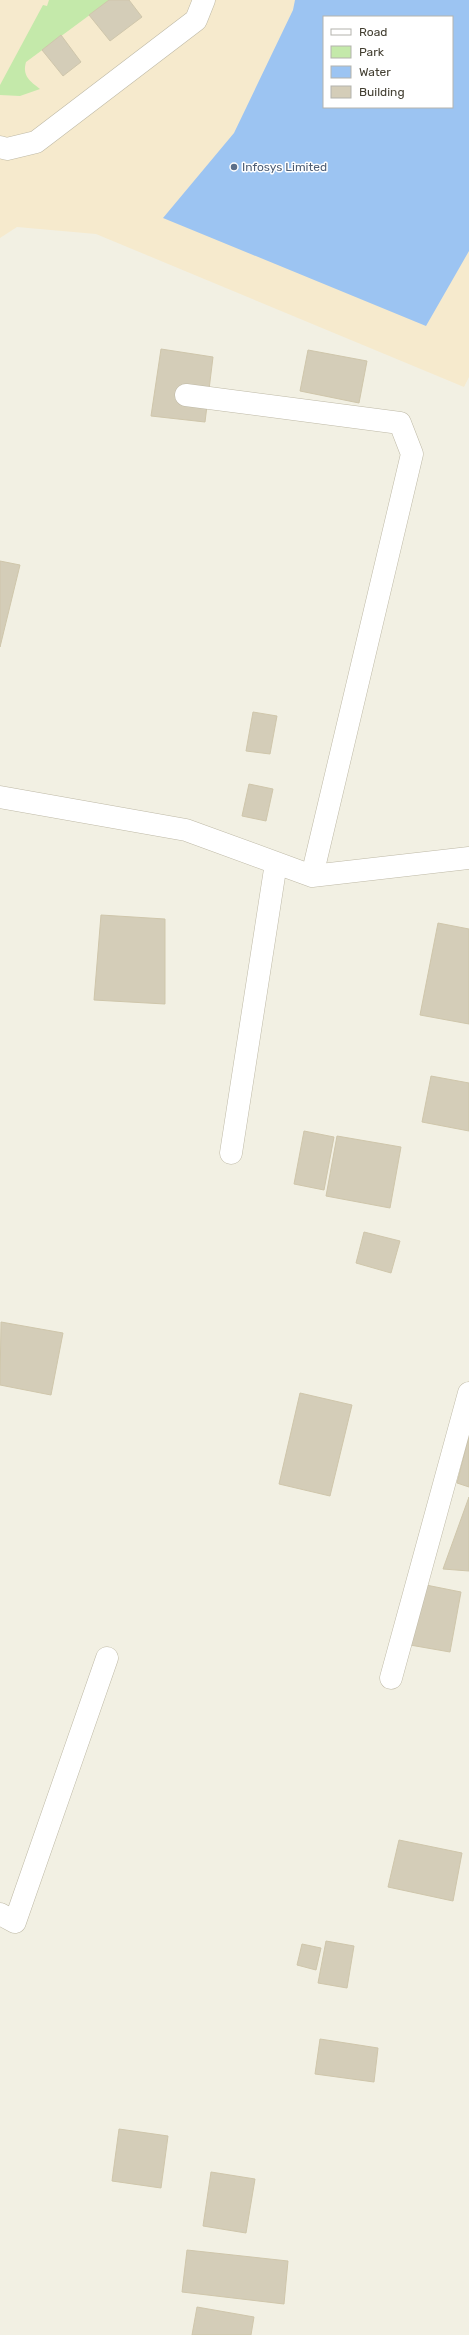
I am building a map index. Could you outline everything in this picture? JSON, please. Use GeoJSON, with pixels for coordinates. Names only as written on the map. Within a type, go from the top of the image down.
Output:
{"type":"FeatureCollection","features":[{"type":"Feature","properties":{"kind":"street"},"geometry":{"type":"LineString","coordinates":[[0,147],[7,149],[36,142],[196,20],[204,0]]}},
{"type":"Feature","properties":{"kind":"street"},"geometry":{"type":"LineString","coordinates":[[186,395],[400,423],[412,454],[312,876]]}},
{"type":"Feature","properties":{"kind":"street"},"geometry":{"type":"LineString","coordinates":[[0,797],[186,830],[312,876],[469,858]]}},
{"type":"Feature","properties":{"kind":"street"},"geometry":{"type":"LineString","coordinates":[[231,1153],[276,863]]}},
{"type":"Feature","properties":{"kind":"street"},"geometry":{"type":"LineString","coordinates":[[391,1678],[469,1393]]}},
{"type":"Feature","properties":{"kind":"street"},"geometry":{"type":"LineString","coordinates":[[0,1914],[15,1922],[107,1658]]}},
{"type":"Feature","properties":{"kind":"shaded area","name":"Infosys Limited"},"geometry":{"type":"Polygon","coordinates":[[[0,0],[469,0],[469,377],[464,387],[96,234],[17,227],[0,238],[0,0]]]}},
{"type":"Feature","properties":{"kind":"green space"},"geometry":{"type":"Polygon","coordinates":[[[49,0],[110,0],[26,62],[26,75],[30,81],[40,89],[20,96],[0,95],[0,85],[43,5],[47,6],[49,0]]]}},
{"type":"Feature","properties":{"kind":"water"},"geometry":{"type":"Polygon","coordinates":[[[295,0],[469,0],[469,251],[426,326],[163,218],[234,133],[293,10],[295,0]]]}},
{"type":"Feature","properties":{"kind":"building"},"geometry":{"type":"Polygon","coordinates":[[[109,0],[129,0],[142,17],[110,41],[89,15],[109,0]]]}},
{"type":"Feature","properties":{"kind":"building"},"geometry":{"type":"Polygon","coordinates":[[[61,35],[81,62],[63,76],[42,50],[61,35]]]}},
{"type":"Feature","properties":{"kind":"building"},"geometry":{"type":"Polygon","coordinates":[[[161,349],[213,357],[205,422],[151,416],[161,349]]]}},
{"type":"Feature","properties":{"kind":"building"},"geometry":{"type":"Polygon","coordinates":[[[308,350],[367,361],[359,403],[300,391],[308,350]]]}},
{"type":"Feature","properties":{"kind":"building"},"geometry":{"type":"Polygon","coordinates":[[[0,561],[20,565],[0,647],[0,561]]]}},
{"type":"Feature","properties":{"kind":"building"},"geometry":{"type":"Polygon","coordinates":[[[253,712],[277,716],[270,754],[246,751],[253,712]]]}},
{"type":"Feature","properties":{"kind":"building"},"geometry":{"type":"Polygon","coordinates":[[[249,784],[273,789],[266,821],[242,816],[249,784]]]}},
{"type":"Feature","properties":{"kind":"building"},"geometry":{"type":"Polygon","coordinates":[[[101,915],[165,919],[165,1004],[94,1000],[101,915]]]}},
{"type":"Feature","properties":{"kind":"building"},"geometry":{"type":"Polygon","coordinates":[[[438,923],[469,929],[469,1024],[420,1015],[438,923]]]}},
{"type":"Feature","properties":{"kind":"building"},"geometry":{"type":"Polygon","coordinates":[[[431,1076],[469,1083],[469,1131],[422,1122],[431,1076]]]}},
{"type":"Feature","properties":{"kind":"building"},"geometry":{"type":"Polygon","coordinates":[[[304,1131],[334,1137],[324,1190],[294,1184],[304,1131]]]}},
{"type":"Feature","properties":{"kind":"building"},"geometry":{"type":"Polygon","coordinates":[[[337,1136],[401,1147],[390,1208],[326,1196],[337,1136]]]}},
{"type":"Feature","properties":{"kind":"building"},"geometry":{"type":"Polygon","coordinates":[[[364,1232],[400,1241],[391,1273],[356,1263],[364,1232]]]}},
{"type":"Feature","properties":{"kind":"building"},"geometry":{"type":"Polygon","coordinates":[[[1,1322],[63,1333],[51,1395],[0,1385],[1,1322]]]}},
{"type":"Feature","properties":{"kind":"building"},"geometry":{"type":"Polygon","coordinates":[[[300,1393],[352,1405],[330,1496],[279,1484],[300,1393]]]}},
{"type":"Feature","properties":{"kind":"building"},"geometry":{"type":"Polygon","coordinates":[[[469,1436],[469,1487],[457,1483],[469,1436]]]}},
{"type":"Feature","properties":{"kind":"building"},"geometry":{"type":"Polygon","coordinates":[[[469,1497],[469,1571],[443,1569],[469,1497]]]}},
{"type":"Feature","properties":{"kind":"building"},"geometry":{"type":"Polygon","coordinates":[[[421,1584],[461,1592],[450,1652],[410,1645],[421,1584]]]}},
{"type":"Feature","properties":{"kind":"building"},"geometry":{"type":"Polygon","coordinates":[[[399,1840],[462,1853],[453,1901],[388,1887],[399,1840]]]}},
{"type":"Feature","properties":{"kind":"building"},"geometry":{"type":"Polygon","coordinates":[[[326,1941],[354,1946],[347,1988],[318,1983],[326,1941]]]}},
{"type":"Feature","properties":{"kind":"building"},"geometry":{"type":"Polygon","coordinates":[[[302,1944],[321,1948],[316,1970],[297,1965],[302,1944]]]}},
{"type":"Feature","properties":{"kind":"building"},"geometry":{"type":"Polygon","coordinates":[[[320,2039],[378,2048],[374,2082],[315,2074],[320,2039]]]}},
{"type":"Feature","properties":{"kind":"building"},"geometry":{"type":"Polygon","coordinates":[[[119,2129],[168,2136],[161,2188],[112,2181],[119,2129]]]}},
{"type":"Feature","properties":{"kind":"building"},"geometry":{"type":"Polygon","coordinates":[[[211,2172],[255,2179],[246,2233],[203,2226],[211,2172]]]}},
{"type":"Feature","properties":{"kind":"building"},"geometry":{"type":"Polygon","coordinates":[[[187,2250],[288,2261],[284,2304],[182,2292],[187,2250]]]}},
{"type":"Feature","properties":{"kind":"building"},"geometry":{"type":"Polygon","coordinates":[[[197,2307],[254,2317],[251,2335],[192,2335],[197,2307]]]}},
{"type":"Feature","properties":{"kind":"place","name":"Infosys Limited"},"geometry":{"type":"Point","coordinates":[234,167]}}]}
